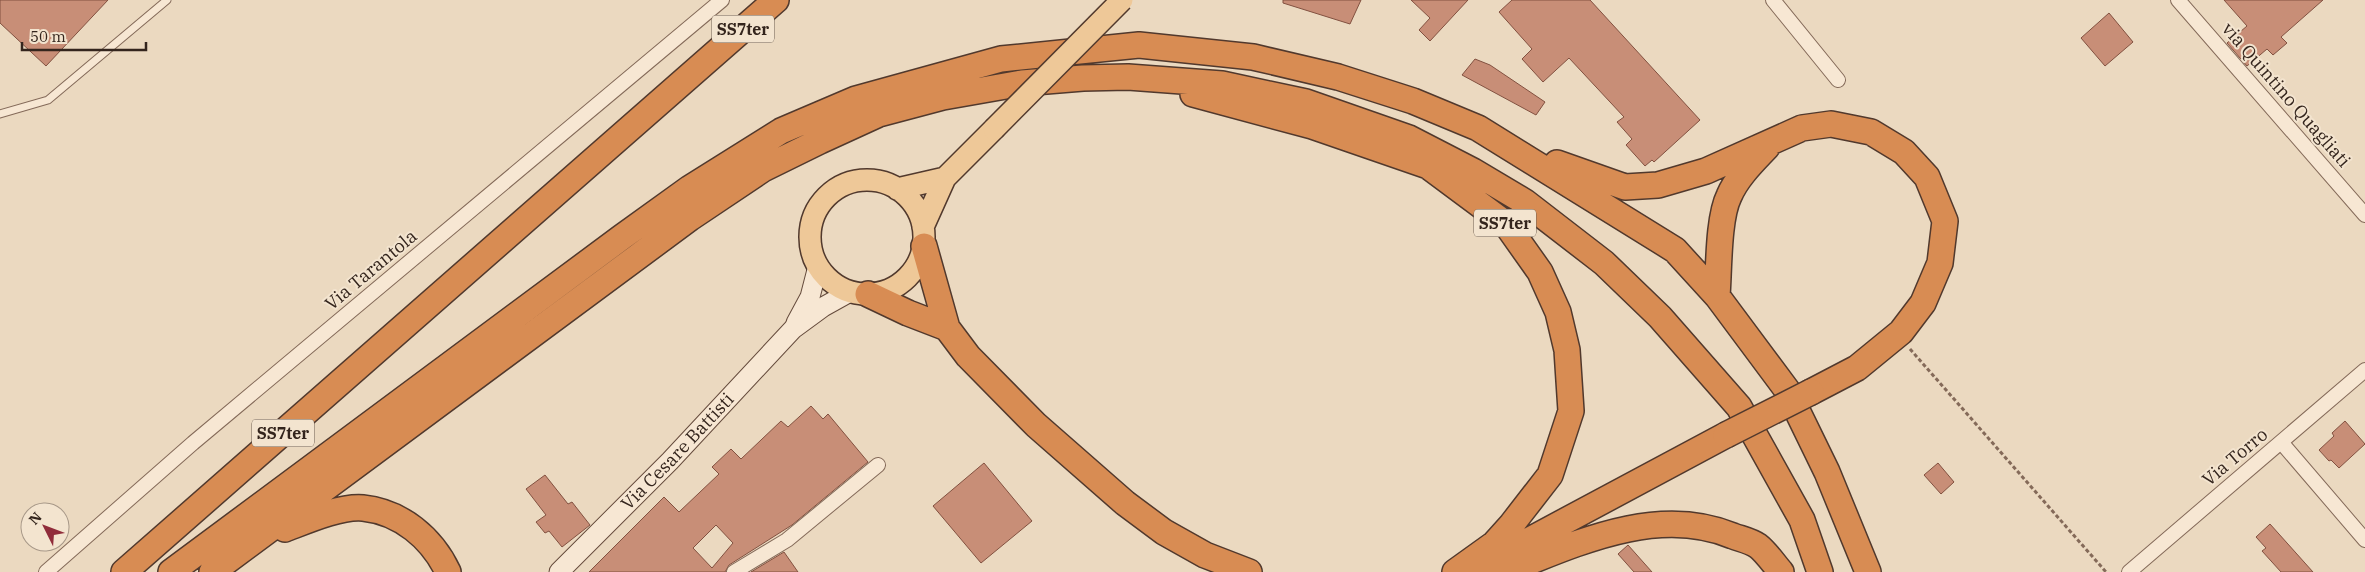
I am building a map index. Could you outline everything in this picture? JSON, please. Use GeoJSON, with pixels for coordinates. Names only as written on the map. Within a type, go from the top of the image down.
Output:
{"type":"FeatureCollection","features":[{"type":"Feature","properties":{"kind":"highway","name":"SS7ter"},"geometry":{"type":"LineString","coordinates":[[124,572],[776,0]]}},
{"type":"Feature","properties":{"kind":"highway"},"geometry":{"type":"LineString","coordinates":[[171,572],[622,236],[690,188],[781,131],[856,99],[1001,59],[1139,45],[1253,57],[1338,77],[1413,101],[1478,128],[1508,145],[1675,250],[1718,296],[1787,390],[1827,472],[1868,572]]}},
{"type":"Feature","properties":{"kind":"highway","name":"SS7ter"},"geometry":{"type":"LineString","coordinates":[[1128,77],[1312,126],[1428,166],[1506,224],[1540,272],[1558,312],[1567,350],[1571,411],[1550,475],[1494,544],[1455,572]]}},
{"type":"Feature","properties":{"kind":"highway"},"geometry":{"type":"LineString","coordinates":[[214,572],[690,218],[763,169],[879,114],[943,97],[1022,83],[1083,78],[1128,77],[1222,84],[1306,102],[1409,138],[1473,171],[1525,202],[1604,263],[1660,317],[1739,407],[1802,520],[1820,572]]}},
{"type":"Feature","properties":{"kind":"highway"},"geometry":{"type":"LineString","coordinates":[[1466,572],[1483,565],[1726,435],[1857,368],[1901,332],[1924,303],[1940,263],[1945,221],[1927,178],[1904,152],[1871,132],[1831,124],[1802,128],[1706,171],[1658,186],[1625,187],[1573,170],[1537,154],[1508,145]]}},
{"type":"Feature","properties":{"kind":"highway"},"geometry":{"type":"LineString","coordinates":[[1718,296],[1720,238],[1728,196],[1748,168],[1774,139]]}},
{"type":"Feature","properties":{"kind":"highway"},"geometry":{"type":"LineString","coordinates":[[923,236],[947,328],[968,356],[1036,425],[1125,503],[1164,532],[1205,555],[1249,572]]}},
{"type":"Feature","properties":{"kind":"highway"},"geometry":{"type":"LineString","coordinates":[[859,293],[947,328]]}},
{"type":"Feature","properties":{"kind":"highway"},"geometry":{"type":"LineString","coordinates":[[214,572],[239,561],[284,530],[322,514],[362,508],[395,517],[420,532],[440,555],[448,572]]}},
{"type":"Feature","properties":{"kind":"highway"},"geometry":{"type":"LineString","coordinates":[[1504,572],[1564,548],[1634,526],[1687,524],[1722,531],[1758,546],[1781,572]]}},
{"type":"Feature","properties":{"kind":"main road"},"geometry":{"type":"LineString","coordinates":[[923,236],[914,205],[897,189],[880,182],[861,181],[843,186],[827,197],[816,212],[811,230],[811,248],[818,266],[832,282],[859,293],[888,291],[905,280],[917,265],[923,236],[946,178],[1122,0]]}},
{"type":"Feature","properties":{"kind":"main road"},"geometry":{"type":"LineString","coordinates":[[897,189],[946,178]]}},
{"type":"Feature","properties":{"kind":"main road","name":"Via Cesare Battisti"},"geometry":{"type":"LineString","coordinates":[[794,329],[810,297],[818,266]]}},
{"type":"Feature","properties":{"kind":"main road","name":"Via Cesare Battisti"},"geometry":{"type":"LineString","coordinates":[[559,572],[670,461],[794,329],[823,307],[859,293]]}},
{"type":"Feature","properties":{"kind":"street","name":"Via Tarantola"},"geometry":{"type":"LineString","coordinates":[[46,572],[193,443],[722,0]]}},
{"type":"Feature","properties":{"kind":"street"},"geometry":{"type":"LineString","coordinates":[[1773,0],[1838,80]]}},
{"type":"Feature","properties":{"kind":"street","name":"via Quintino Quagliati"},"geometry":{"type":"LineString","coordinates":[[2178,0],[2365,215]]}},
{"type":"Feature","properties":{"kind":"street","name":"Via Torro"},"geometry":{"type":"LineString","coordinates":[[2128,572],[2365,370]]}},
{"type":"Feature","properties":{"kind":"street"},"geometry":{"type":"LineString","coordinates":[[2281,442],[2365,540]]}},
{"type":"Feature","properties":{"kind":"street"},"geometry":{"type":"LineString","coordinates":[[734,572],[787,540],[878,465]]}},
{"type":"Feature","properties":{"kind":"lane"},"geometry":{"type":"LineString","coordinates":[[0,114],[48,100],[167,0]]}},
{"type":"Feature","properties":{"kind":"path"},"geometry":{"type":"LineString","coordinates":[[1908,346],[2106,572]]}},
{"type":"Feature","properties":{"kind":"building"},"geometry":{"type":"Polygon","coordinates":[[[0,0],[108,0],[46,66],[0,23],[0,0]]]}},
{"type":"Feature","properties":{"kind":"building"},"geometry":{"type":"Polygon","coordinates":[[[1283,0],[1361,0],[1350,24],[1283,3],[1283,0]]]}},
{"type":"Feature","properties":{"kind":"building"},"geometry":{"type":"Polygon","coordinates":[[[1411,0],[1468,0],[1430,41],[1419,30],[1430,18],[1411,0]]]}},
{"type":"Feature","properties":{"kind":"building"},"geometry":{"type":"Polygon","coordinates":[[[1512,0],[1590,0],[1700,120],[1654,162],[1652,160],[1645,166],[1626,145],[1632,139],[1617,122],[1624,117],[1569,58],[1543,82],[1522,59],[1532,49],[1499,12],[1512,0]]]}},
{"type":"Feature","properties":{"kind":"building"},"geometry":{"type":"Polygon","coordinates":[[[2224,0],[2323,0],[2281,37],[2287,43],[2273,55],[2267,49],[2247,66],[2227,43],[2247,26],[2224,0]]]}},
{"type":"Feature","properties":{"kind":"building"},"geometry":{"type":"Polygon","coordinates":[[[2109,13],[2133,42],[2105,66],[2081,38],[2109,13]]]}},
{"type":"Feature","properties":{"kind":"building"},"geometry":{"type":"Polygon","coordinates":[[[1475,59],[1490,65],[1545,102],[1536,115],[1462,75],[1475,59]]]}},
{"type":"Feature","properties":{"kind":"building"},"geometry":{"type":"Polygon","coordinates":[[[811,406],[823,419],[828,414],[868,462],[792,525],[729,565],[725,572],[589,572],[664,497],[679,512],[719,474],[712,467],[731,449],[741,459],[781,421],[788,427],[811,406]],[[716,525],[693,548],[712,568],[733,543],[716,525]]]}},
{"type":"Feature","properties":{"kind":"building"},"geometry":{"type":"Polygon","coordinates":[[[2345,421],[2365,444],[2339,468],[2319,450],[2334,436],[2332,433],[2345,421]]]}},
{"type":"Feature","properties":{"kind":"building"},"geometry":{"type":"Polygon","coordinates":[[[984,463],[1032,521],[981,563],[933,506],[984,463]]]}},
{"type":"Feature","properties":{"kind":"building"},"geometry":{"type":"Polygon","coordinates":[[[1938,463],[1954,482],[1941,494],[1924,475],[1938,463]]]}},
{"type":"Feature","properties":{"kind":"building"},"geometry":{"type":"Polygon","coordinates":[[[545,475],[568,504],[572,502],[590,525],[562,547],[549,531],[545,533],[536,522],[546,515],[526,489],[545,475]]]}},
{"type":"Feature","properties":{"kind":"building"},"geometry":{"type":"Polygon","coordinates":[[[2270,524],[2313,572],[2281,572],[2262,551],[2266,548],[2256,537],[2270,524]]]}},
{"type":"Feature","properties":{"kind":"building"},"geometry":{"type":"Polygon","coordinates":[[[1628,545],[1652,572],[1634,572],[1618,554],[1628,545]]]}},
{"type":"Feature","properties":{"kind":"building"},"geometry":{"type":"Polygon","coordinates":[[[784,552],[798,572],[751,572],[784,552]]]}}]}
